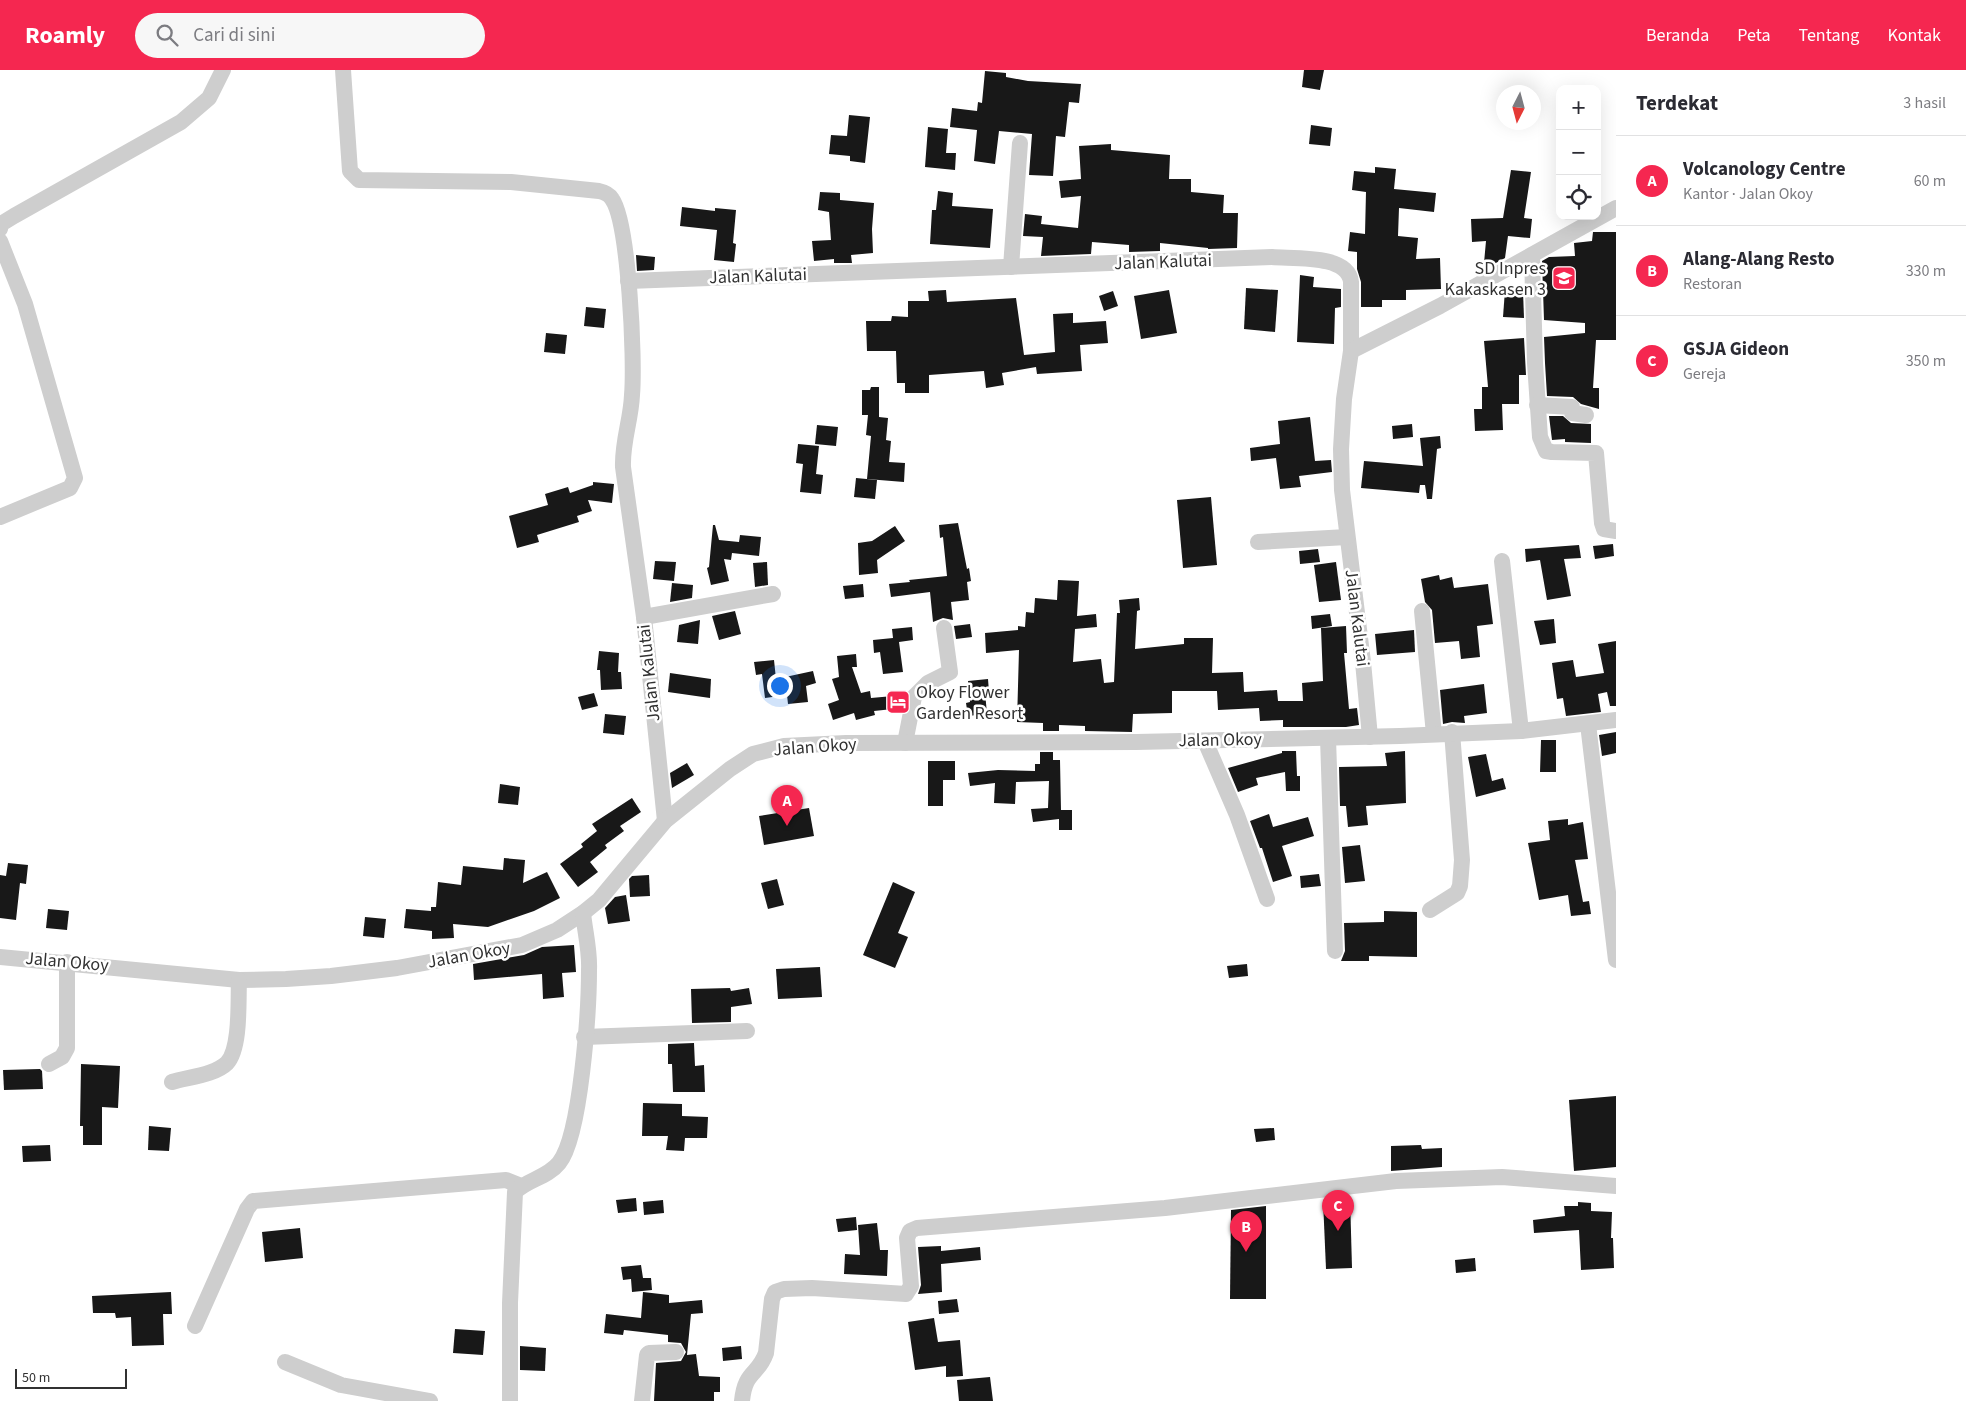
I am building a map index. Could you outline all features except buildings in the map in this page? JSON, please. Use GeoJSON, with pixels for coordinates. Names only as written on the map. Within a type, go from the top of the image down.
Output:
{"type":"FeatureCollection","features":[{"type":"Feature","properties":{"kind":"street"},"geometry":{"type":"LineString","coordinates":[[0,228],[1,224],[14,216],[181,122],[209,98],[224,70]]}},
{"type":"Feature","properties":{"kind":"street"},"geometry":{"type":"LineString","coordinates":[[343,70],[350,171],[359,180],[510,182],[558,185],[605,192],[612,198],[617,210],[628,281]]}},
{"type":"Feature","properties":{"kind":"street"},"geometry":{"type":"LineString","coordinates":[[1011,267],[1020,143]]}},
{"type":"Feature","properties":{"kind":"street"},"geometry":{"type":"LineString","coordinates":[[1351,351],[1440,306],[1616,208]]}},
{"type":"Feature","properties":{"kind":"street"},"geometry":{"type":"LineString","coordinates":[[0,241],[25,304],[75,478],[70,488],[0,517]]}},
{"type":"Feature","properties":{"kind":"street"},"geometry":{"type":"LineString","coordinates":[[1532,255],[1540,437],[1546,450],[1596,453],[1602,523],[1604,528],[1616,531]]}},
{"type":"Feature","properties":{"kind":"street","name":"Jalan Kalutai"},"geometry":{"type":"LineString","coordinates":[[665,821],[644,616],[623,467],[623,452],[632,398],[633,374],[628,281],[1272,257],[1332,262],[1342,266],[1351,276],[1351,351],[1344,399],[1341,449],[1347,537],[1364,662],[1370,737]]}},
{"type":"Feature","properties":{"kind":"street"},"geometry":{"type":"LineString","coordinates":[[1538,405],[1572,407],[1572,413],[1586,415]]}},
{"type":"Feature","properties":{"kind":"street"},"geometry":{"type":"LineString","coordinates":[[1258,542],[1347,537]]}},
{"type":"Feature","properties":{"kind":"street"},"geometry":{"type":"LineString","coordinates":[[1502,561],[1521,730]]}},
{"type":"Feature","properties":{"kind":"street"},"geometry":{"type":"LineString","coordinates":[[644,616],[773,594]]}},
{"type":"Feature","properties":{"kind":"street"},"geometry":{"type":"LineString","coordinates":[[1422,612],[1434,734]]}},
{"type":"Feature","properties":{"kind":"street"},"geometry":{"type":"LineString","coordinates":[[905,743],[914,697],[928,683],[950,672],[944,628]]}},
{"type":"Feature","properties":{"kind":"street","name":"Jalan Okoy"},"geometry":{"type":"LineString","coordinates":[[0,957],[238,980],[331,976],[458,959],[522,945],[557,930],[583,913],[604,894],[665,821],[730,769],[753,754],[784,746],[808,744],[1205,741],[1370,737],[1521,730],[1616,720]]}},
{"type":"Feature","properties":{"kind":"street"},"geometry":{"type":"LineString","coordinates":[[1588,724],[1616,960]]}},
{"type":"Feature","properties":{"kind":"street"},"geometry":{"type":"LineString","coordinates":[[1430,910],[1457,893],[1460,886],[1462,860],[1452,732]]}},
{"type":"Feature","properties":{"kind":"street"},"geometry":{"type":"LineString","coordinates":[[1328,738],[1335,951]]}},
{"type":"Feature","properties":{"kind":"street"},"geometry":{"type":"LineString","coordinates":[[1205,741],[1237,815],[1268,900]]}},
{"type":"Feature","properties":{"kind":"street"},"geometry":{"type":"LineString","coordinates":[[510,1401],[513,1208],[515,1192],[521,1186],[549,1173],[559,1163],[568,1148],[576,1113],[590,968],[583,913]]}},
{"type":"Feature","properties":{"kind":"street"},"geometry":{"type":"LineString","coordinates":[[49,1064],[62,1057],[67,1048],[66,962]]}},
{"type":"Feature","properties":{"kind":"street"},"geometry":{"type":"LineString","coordinates":[[172,1082],[216,1070],[227,1063],[233,1053],[236,1032],[238,980]]}},
{"type":"Feature","properties":{"kind":"street"},"geometry":{"type":"LineString","coordinates":[[584,1037],[747,1032]]}},
{"type":"Feature","properties":{"kind":"street"},"geometry":{"type":"LineString","coordinates":[[742,1401],[743,1386],[748,1376],[763,1362],[766,1353],[772,1299],[775,1292],[784,1289],[812,1288],[906,1294],[911,1286],[907,1238],[910,1231],[917,1228],[1165,1208],[1268,1194],[1396,1181],[1502,1177],[1616,1186]]}},
{"type":"Feature","properties":{"kind":"street"},"geometry":{"type":"LineString","coordinates":[[195,1326],[247,1209],[253,1201],[506,1180],[521,1186]]}},
{"type":"Feature","properties":{"kind":"street"},"geometry":{"type":"LineString","coordinates":[[642,1401],[647,1355],[649,1353],[676,1352]]}},
{"type":"Feature","properties":{"kind":"street"},"geometry":{"type":"LineString","coordinates":[[285,1362],[341,1385],[430,1401]]}},
{"type":"Feature","properties":{"kind":"place","name":"SD Inpres Kakaskasen 3"},"geometry":{"type":"Point","coordinates":[1564,278]}},
{"type":"Feature","properties":{"kind":"place","name":"Okoy Flower Garden Resort"},"geometry":{"type":"Point","coordinates":[898,702]}},
{"type":"Feature","properties":{"kind":"place","name":"Volcanology Centre"},"geometry":{"type":"Point","coordinates":[787,826]}},
{"type":"Feature","properties":{"kind":"place","name":"GSJA Gideon"},"geometry":{"type":"Point","coordinates":[1338,1231]}},
{"type":"Feature","properties":{"kind":"place","name":"Alang-Alang Resto"},"geometry":{"type":"Point","coordinates":[1246,1252]}}]}
